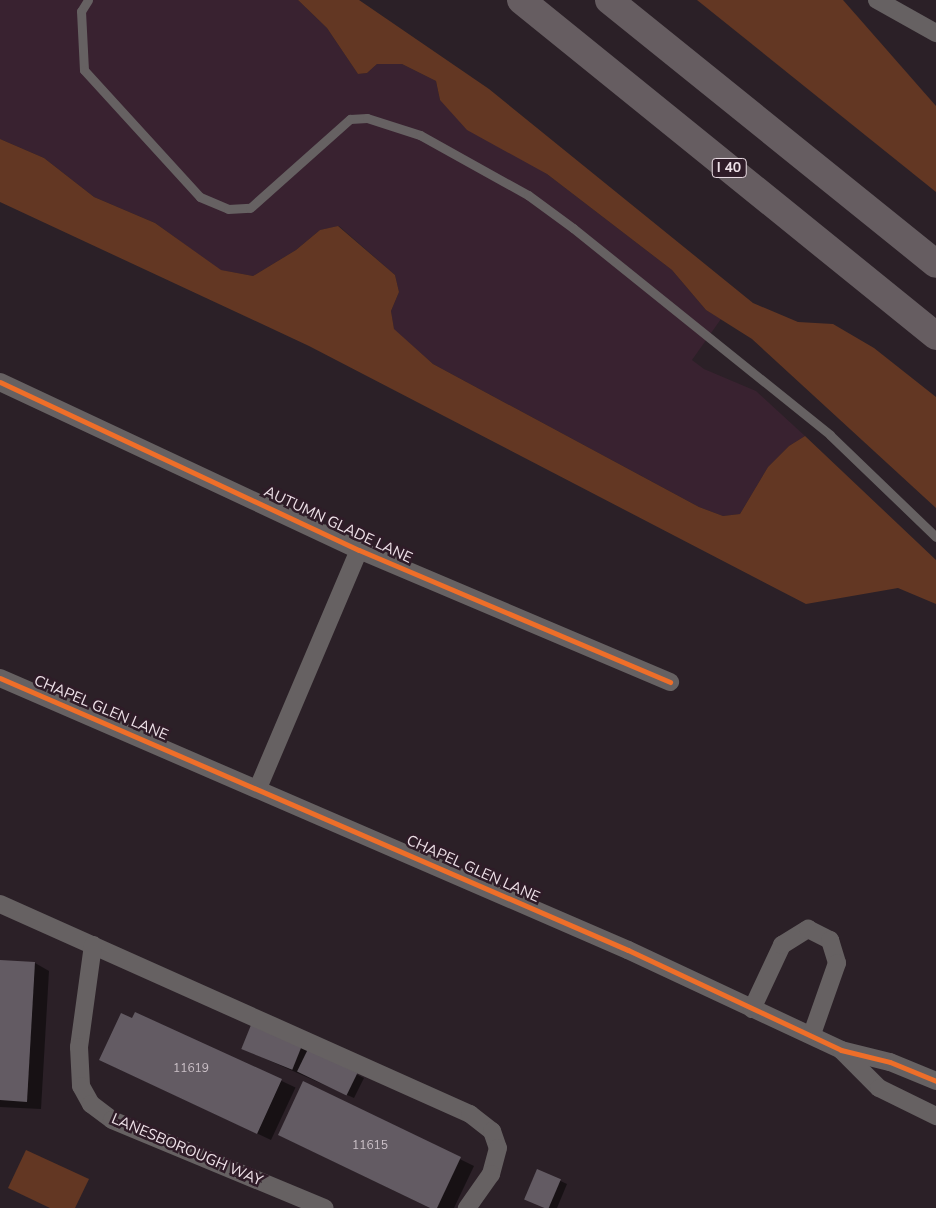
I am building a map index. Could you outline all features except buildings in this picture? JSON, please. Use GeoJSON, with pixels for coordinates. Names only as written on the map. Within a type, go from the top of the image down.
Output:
{"type":"FeatureCollection","features":[{"type":"Feature","properties":{"kind":"highway","name":"I 40"},"geometry":{"type":"LineString","coordinates":[[521,0],[936,336]]}},
{"type":"Feature","properties":{"kind":"highway"},"geometry":{"type":"LineString","coordinates":[[609,0],[936,264]]}},
{"type":"Feature","properties":{"kind":"street"},"geometry":{"type":"LineString","coordinates":[[877,0],[936,33]]}},
{"type":"Feature","properties":{"kind":"street","name":"AUTUMN GLADE LANE"},"geometry":{"type":"LineString","coordinates":[[0,382],[359,550],[670,682]]}},
{"type":"Feature","properties":{"kind":"street","name":"AUTUMN GLADE LANE"},"geometry":{"type":"LineString","coordinates":[[258,788],[359,550]]}},
{"type":"Feature","properties":{"kind":"street","name":"CHAPEL GLEN LANE"},"geometry":{"type":"LineString","coordinates":[[0,678],[258,788],[628,950],[752,1009],[812,1034],[841,1050],[890,1062],[936,1081]]}},
{"type":"Feature","properties":{"kind":"street"},"geometry":{"type":"LineString","coordinates":[[0,904],[482,1122],[492,1131],[498,1148],[497,1158],[491,1174],[467,1208]]}},
{"type":"Feature","properties":{"kind":"street"},"geometry":{"type":"LineString","coordinates":[[752,1009],[782,945],[808,929],[830,940],[837,963],[812,1034]]}},
{"type":"Feature","properties":{"kind":"street","name":"LANESBOROUGH WAY"},"geometry":{"type":"LineString","coordinates":[[94,945],[79,1047],[81,1086],[91,1104],[112,1120],[324,1208]]}},
{"type":"Feature","properties":{"kind":"street","name":"CHAPEL GLEN LANE"},"geometry":{"type":"LineString","coordinates":[[841,1050],[880,1088],[936,1116]]}},
{"type":"Feature","properties":{"kind":"lane"},"geometry":{"type":"LineString","coordinates":[[88,1],[81,11],[84,70],[200,197],[228,209],[250,208],[350,119],[367,118],[420,135],[528,195],[573,228],[830,435],[936,537]]}},
{"type":"Feature","properties":{"kind":"shaded area"},"geometry":{"type":"Polygon","coordinates":[[[0,0],[298,0],[327,28],[358,74],[367,73],[377,64],[402,64],[436,81],[440,100],[547,174],[672,270],[706,310],[721,319],[692,360],[704,369],[756,391],[805,436],[789,446],[768,467],[740,514],[723,516],[699,507],[433,364],[394,330],[391,311],[399,292],[395,275],[339,226],[320,230],[296,250],[253,276],[220,270],[155,223],[94,197],[44,158],[0,139],[0,0]]]}},
{"type":"Feature","properties":{"kind":"shaded area"},"geometry":{"type":"Polygon","coordinates":[[[298,0],[359,0],[489,89],[753,303],[798,322],[833,324],[874,348],[936,397],[936,508],[752,339],[706,310],[672,270],[547,174],[467,130],[440,100],[436,81],[402,64],[377,64],[367,73],[358,74],[327,28],[298,0]]]}},
{"type":"Feature","properties":{"kind":"shaded area"},"geometry":{"type":"Polygon","coordinates":[[[697,0],[843,0],[936,106],[936,192],[697,0]]]}},
{"type":"Feature","properties":{"kind":"shaded area"},"geometry":{"type":"Polygon","coordinates":[[[0,139],[44,158],[94,197],[155,223],[221,270],[253,276],[296,250],[320,230],[338,226],[395,275],[399,292],[391,311],[394,329],[433,364],[699,507],[723,516],[740,514],[768,467],[789,446],[805,436],[936,560],[936,604],[898,588],[806,604],[309,346],[0,202],[0,139]]]}},
{"type":"Feature","properties":{"kind":"shaded area"},"geometry":{"type":"Polygon","coordinates":[[[26,1150],[89,1179],[75,1208],[50,1208],[8,1188],[26,1150]]]}},
{"type":"Feature","properties":{"kind":"cycle path"},"geometry":{"type":"LineString","coordinates":[[0,382],[359,550],[670,682]]}},
{"type":"Feature","properties":{"kind":"cycle path"},"geometry":{"type":"LineString","coordinates":[[0,678],[628,950],[841,1050],[890,1062],[936,1081]]}}]}
